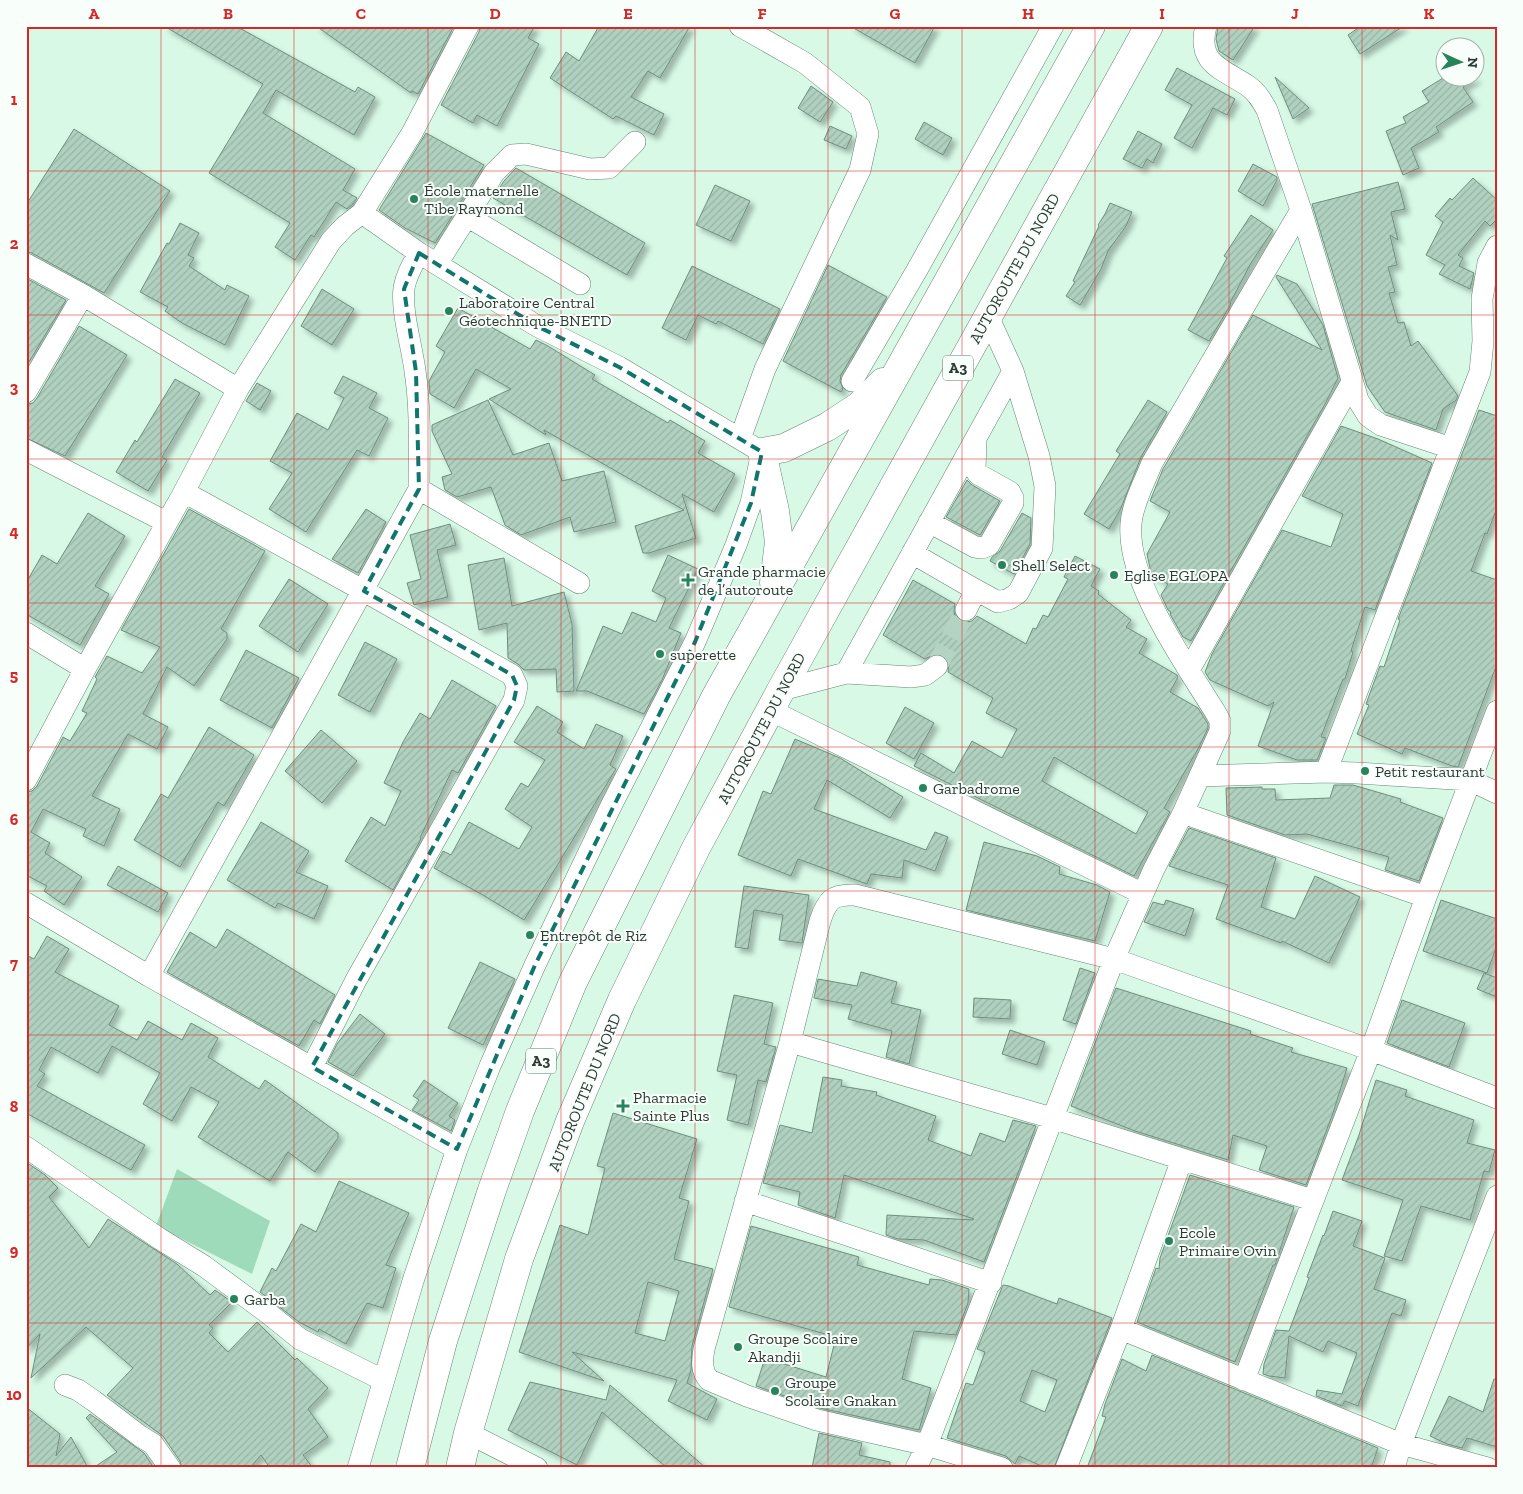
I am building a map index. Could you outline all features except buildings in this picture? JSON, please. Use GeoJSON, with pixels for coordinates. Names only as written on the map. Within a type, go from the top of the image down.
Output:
{"type":"FeatureCollection","features":[{"type":"Feature","properties":{"kind":"highway","name":"A3"},"geometry":{"type":"LineString","coordinates":[[410,1468],[443,1341],[492,1190],[520,1111],[573,982],[716,696],[1091,26]]}},
{"type":"Feature","properties":{"kind":"highway","name":"AUTOROUTE DU NORD"},"geometry":{"type":"LineString","coordinates":[[460,1468],[468,1433],[520,1260],[570,1121],[622,1000],[696,848],[775,700],[1149,26]]}},
{"type":"Feature","properties":{"kind":"highway"},"geometry":{"type":"LineString","coordinates":[[772,597],[778,542],[775,511],[751,446],[784,448],[827,427],[859,406],[903,362]]}},
{"type":"Feature","properties":{"kind":"street"},"geometry":{"type":"LineString","coordinates":[[26,780],[184,492],[238,389],[331,241],[345,226],[362,213],[412,133],[468,26]]}},
{"type":"Feature","properties":{"kind":"street"},"geometry":{"type":"LineString","coordinates":[[358,1468],[413,1281],[456,1148],[490,1066],[564,902],[695,642],[736,545],[751,503],[751,446],[764,369],[860,170],[868,134],[860,107],[805,63],[740,26]]}},
{"type":"Feature","properties":{"kind":"street"},"geometry":{"type":"LineString","coordinates":[[852,381],[917,270],[1053,26]]}},
{"type":"Feature","properties":{"kind":"street"},"geometry":{"type":"LineString","coordinates":[[1206,26],[1204,42],[1210,61],[1219,69],[1249,87],[1260,98],[1266,110],[1301,210],[1358,400],[1368,416],[1381,425],[1451,448]]}},
{"type":"Feature","properties":{"kind":"street"},"geometry":{"type":"LineString","coordinates":[[150,976],[419,489],[420,425],[416,372],[406,318],[404,289],[409,271],[428,259],[467,216],[494,173],[512,154],[526,154],[590,169],[609,168],[635,142]]}},
{"type":"Feature","properties":{"kind":"street"},"geometry":{"type":"LineString","coordinates":[[916,1468],[927,1445],[1114,960],[1218,736],[1221,726],[1217,715],[1189,670],[1142,586],[1131,546],[1130,522],[1152,463],[1301,210]]}},
{"type":"Feature","properties":{"kind":"street"},"geometry":{"type":"LineString","coordinates":[[362,213],[428,259],[537,326],[619,367],[751,446]]}},
{"type":"Feature","properties":{"kind":"street"},"geometry":{"type":"LineString","coordinates":[[467,216],[580,284]]}},
{"type":"Feature","properties":{"kind":"street"},"geometry":{"type":"LineString","coordinates":[[1326,772],[1480,372],[1483,341],[1482,299],[1488,263],[1497,246]]}},
{"type":"Feature","properties":{"kind":"street"},"geometry":{"type":"LineString","coordinates":[[26,264],[83,295],[238,389]]}},
{"type":"Feature","properties":{"kind":"street"},"geometry":{"type":"LineString","coordinates":[[26,392],[83,295]]}},
{"type":"Feature","properties":{"kind":"street"},"geometry":{"type":"LineString","coordinates":[[912,553],[998,602],[1009,599],[1018,593],[1042,548],[1045,486],[1039,456],[1013,371],[988,314]]}},
{"type":"Feature","properties":{"kind":"street"},"geometry":{"type":"LineString","coordinates":[[846,673],[1013,371]]}},
{"type":"Feature","properties":{"kind":"street"},"geometry":{"type":"LineString","coordinates":[[1189,670],[1352,382]]}},
{"type":"Feature","properties":{"kind":"street"},"geometry":{"type":"LineString","coordinates":[[929,522],[975,548],[989,545],[994,537],[1013,502],[1013,498],[1010,492],[978,474],[975,470],[976,438]]}},
{"type":"Feature","properties":{"kind":"street"},"geometry":{"type":"LineString","coordinates":[[26,450],[166,522]]}},
{"type":"Feature","properties":{"kind":"street"},"geometry":{"type":"LineString","coordinates":[[419,489],[579,583]]}},
{"type":"Feature","properties":{"kind":"street"},"geometry":{"type":"LineString","coordinates":[[184,492],[512,675],[517,686],[514,700],[356,980],[312,1067]]}},
{"type":"Feature","properties":{"kind":"street"},"geometry":{"type":"LineString","coordinates":[[966,610],[976,590]]}},
{"type":"Feature","properties":{"kind":"street"},"geometry":{"type":"LineString","coordinates":[[26,633],[85,670]]}},
{"type":"Feature","properties":{"kind":"street"},"geometry":{"type":"LineString","coordinates":[[775,700],[846,673],[911,677],[925,675],[937,666]]}},
{"type":"Feature","properties":{"kind":"street"},"geometry":{"type":"LineString","coordinates":[[775,700],[1143,894]]}},
{"type":"Feature","properties":{"kind":"street"},"geometry":{"type":"LineString","coordinates":[[1244,1380],[1371,1050],[1426,897],[1497,711]]}},
{"type":"Feature","properties":{"kind":"street"},"geometry":{"type":"LineString","coordinates":[[1200,776],[1326,772],[1470,780],[1497,793]]}},
{"type":"Feature","properties":{"kind":"street"},"geometry":{"type":"LineString","coordinates":[[1182,813],[1426,897]]}},
{"type":"Feature","properties":{"kind":"street"},"geometry":{"type":"LineString","coordinates":[[1002,1468],[927,1445],[816,1420],[747,1396],[709,1380],[702,1369],[704,1350],[790,1042],[824,909],[832,898],[840,894],[855,895],[1114,960],[1371,1050],[1497,1098]]}},
{"type":"Feature","properties":{"kind":"street"},"geometry":{"type":"LineString","coordinates":[[26,904],[456,1148]]}},
{"type":"Feature","properties":{"kind":"street"},"geometry":{"type":"LineString","coordinates":[[790,1042],[1052,1118],[1312,1200]]}},
{"type":"Feature","properties":{"kind":"street"},"geometry":{"type":"LineString","coordinates":[[26,1147],[160,1239],[204,1266],[300,1339],[383,1380]]}},
{"type":"Feature","properties":{"kind":"street"},"geometry":{"type":"LineString","coordinates":[[1066,1468],[1121,1329],[1182,1159]]}},
{"type":"Feature","properties":{"kind":"street"},"geometry":{"type":"LineString","coordinates":[[1394,1468],[1401,1444],[1497,1196]]}},
{"type":"Feature","properties":{"kind":"street"},"geometry":{"type":"LineString","coordinates":[[746,1201],[990,1283]]}},
{"type":"Feature","properties":{"kind":"street"},"geometry":{"type":"LineString","coordinates":[[1121,1329],[1401,1444],[1488,1468]]}},
{"type":"Feature","properties":{"kind":"street"},"geometry":{"type":"LineString","coordinates":[[65,1385],[78,1390],[153,1444],[170,1468]]}},
{"type":"Feature","properties":{"kind":"street"},"geometry":{"type":"LineString","coordinates":[[468,1433],[537,1468]]}},
{"type":"Feature","properties":{"kind":"highlighted area"},"geometry":{"type":"Polygon","coordinates":[[[419,253],[537,326],[619,367],[762,452],[751,503],[695,642],[535,965],[457,1149],[312,1067],[514,700],[517,686],[512,675],[364,591],[419,489],[416,372],[404,289],[419,253]]]}},
{"type":"Feature","properties":{"kind":"green space"},"geometry":{"type":"Polygon","coordinates":[[[177,1169],[270,1221],[252,1274],[156,1226],[177,1169]]]}},
{"type":"Feature","properties":{"kind":"tunnel"},"geometry":{"type":"LineString","coordinates":[[937,666],[966,610]]}},
{"type":"Feature","properties":{"kind":"place","name":"École maternelle Tibe Raymond"},"geometry":{"type":"Point","coordinates":[414,199]}},
{"type":"Feature","properties":{"kind":"place","name":"Laboratoire Central Géotechnique-BNETD"},"geometry":{"type":"Point","coordinates":[449,311]}},
{"type":"Feature","properties":{"kind":"place","name":"Shell Select"},"geometry":{"type":"Point","coordinates":[1002,565]}},
{"type":"Feature","properties":{"kind":"place","name":"Eglise EGLOPA"},"geometry":{"type":"Point","coordinates":[1114,575]}},
{"type":"Feature","properties":{"kind":"place","name":"Grande pharmacie de l’autoroute"},"geometry":{"type":"Point","coordinates":[688,580]}},
{"type":"Feature","properties":{"kind":"place","name":"superette"},"geometry":{"type":"Point","coordinates":[660,654]}},
{"type":"Feature","properties":{"kind":"place","name":"Petit restaurant"},"geometry":{"type":"Point","coordinates":[1365,771]}},
{"type":"Feature","properties":{"kind":"place","name":"Garbadrome"},"geometry":{"type":"Point","coordinates":[923,788]}},
{"type":"Feature","properties":{"kind":"place","name":"Entrepôt de Riz"},"geometry":{"type":"Point","coordinates":[530,935]}},
{"type":"Feature","properties":{"kind":"place","name":"Pharmacie Sainte Plus"},"geometry":{"type":"Point","coordinates":[623,1106]}},
{"type":"Feature","properties":{"kind":"place","name":"Ecole Primaire Ovin"},"geometry":{"type":"Point","coordinates":[1169,1241]}},
{"type":"Feature","properties":{"kind":"place","name":"Garba"},"geometry":{"type":"Point","coordinates":[234,1299]}},
{"type":"Feature","properties":{"kind":"place","name":"Groupe Scolaire Akandji"},"geometry":{"type":"Point","coordinates":[738,1347]}},
{"type":"Feature","properties":{"kind":"place","name":"Groupe Scolaire Gnakan"},"geometry":{"type":"Point","coordinates":[775,1391]}}]}
